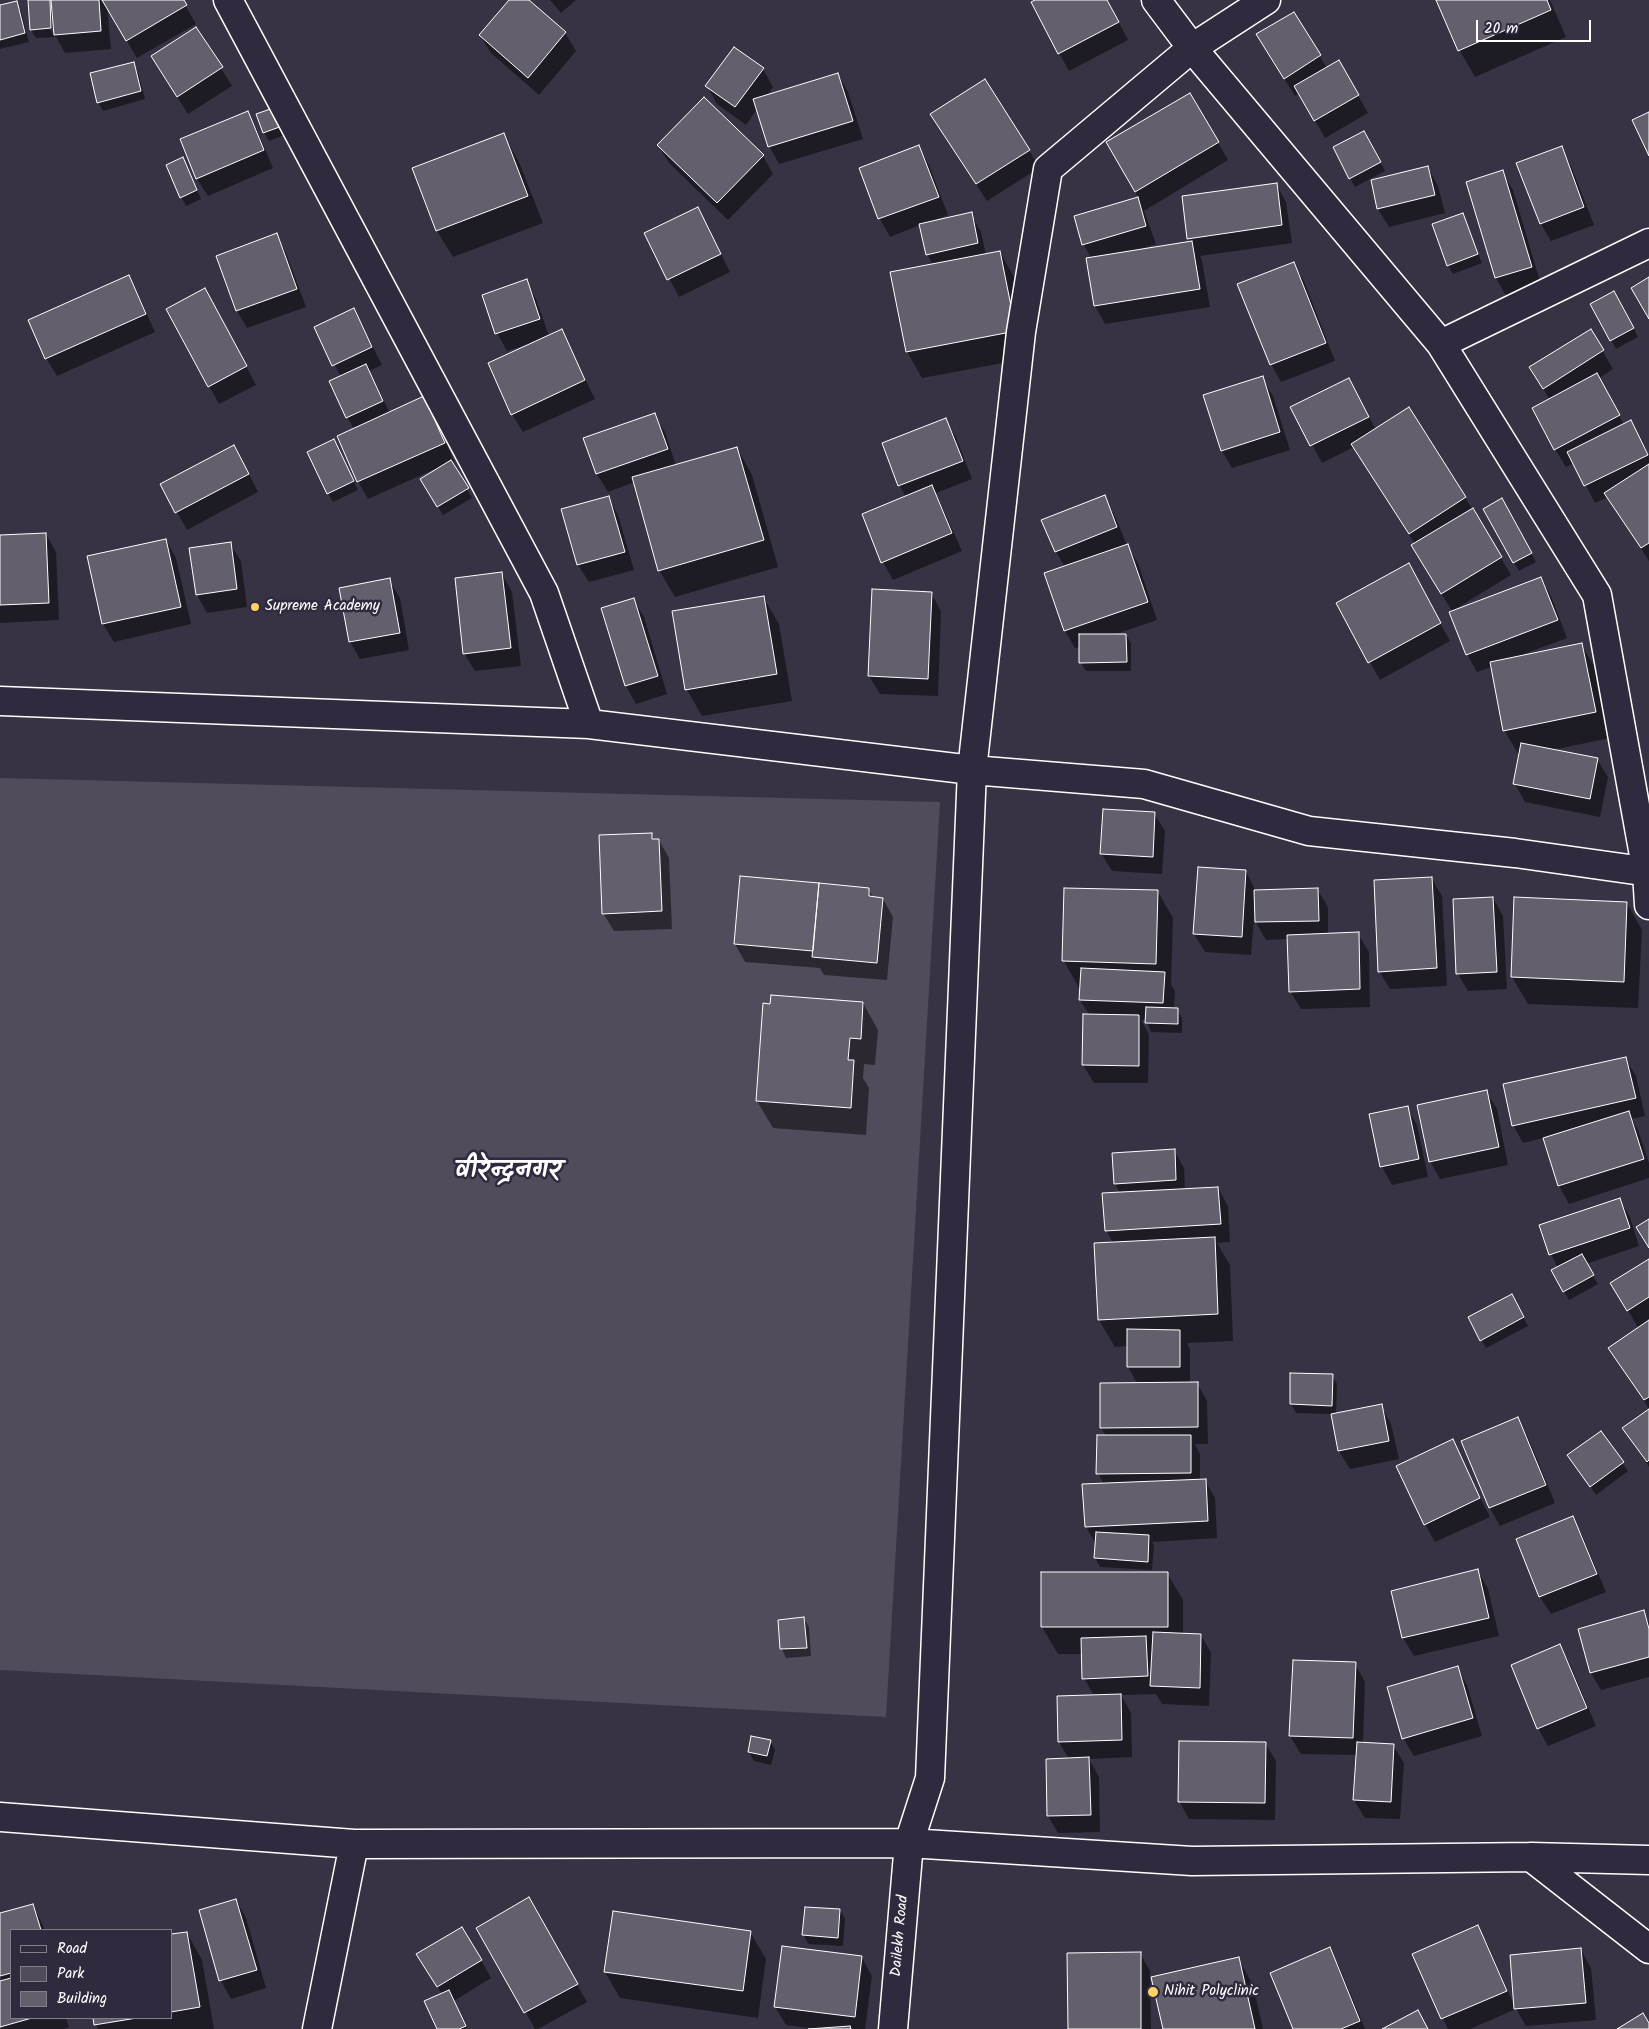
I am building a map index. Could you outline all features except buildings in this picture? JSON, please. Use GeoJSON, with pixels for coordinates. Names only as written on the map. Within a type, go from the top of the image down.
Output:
{"type":"FeatureCollection","features":[{"type":"Feature","properties":{"kind":"street"},"geometry":{"type":"LineString","coordinates":[[228,0],[544,593],[589,724]]}},
{"type":"Feature","properties":{"kind":"street"},"geometry":{"type":"LineString","coordinates":[[1156,0],[1192,48],[1441,344],[1597,595],[1648,872],[1649,905]]}},
{"type":"Feature","properties":{"kind":"street","name":"Dailekh Road"},"geometry":{"type":"LineString","coordinates":[[893,2029],[909,1843],[930,1778],[972,770],[1022,332],[1048,168],[1192,48],[1266,0]]}},
{"type":"Feature","properties":{"kind":"street"},"geometry":{"type":"LineString","coordinates":[[1441,344],[1649,243]]}},
{"type":"Feature","properties":{"kind":"street"},"geometry":{"type":"LineString","coordinates":[[0,701],[589,724],[972,770],[1144,784],[1308,830],[1515,853],[1648,872]]}},
{"type":"Feature","properties":{"kind":"street"},"geometry":{"type":"LineString","coordinates":[[0,1817],[354,1844],[909,1843],[1192,1861],[1531,1857],[1649,1860]]}},
{"type":"Feature","properties":{"kind":"street"},"geometry":{"type":"LineString","coordinates":[[317,2029],[354,1844]]}},
{"type":"Feature","properties":{"kind":"street"},"geometry":{"type":"LineString","coordinates":[[1531,1857],[1649,1949]]}},
{"type":"Feature","properties":{"kind":"green space"},"geometry":{"type":"Polygon","coordinates":[[[0,778],[940,802],[886,1717],[0,1670],[0,778]]]}},
{"type":"Feature","properties":{"kind":"place","name":"Supreme Academy"},"geometry":{"type":"Point","coordinates":[255,607]}},
{"type":"Feature","properties":{"kind":"place","name":"Nihit Polyclinic"},"geometry":{"type":"Point","coordinates":[1153,1992]}},
{"type":"Feature","properties":{"kind":"district","name":"वीरेन्द्रनगर"},"geometry":{"type":"Point","coordinates":[508,1173]}}]}
